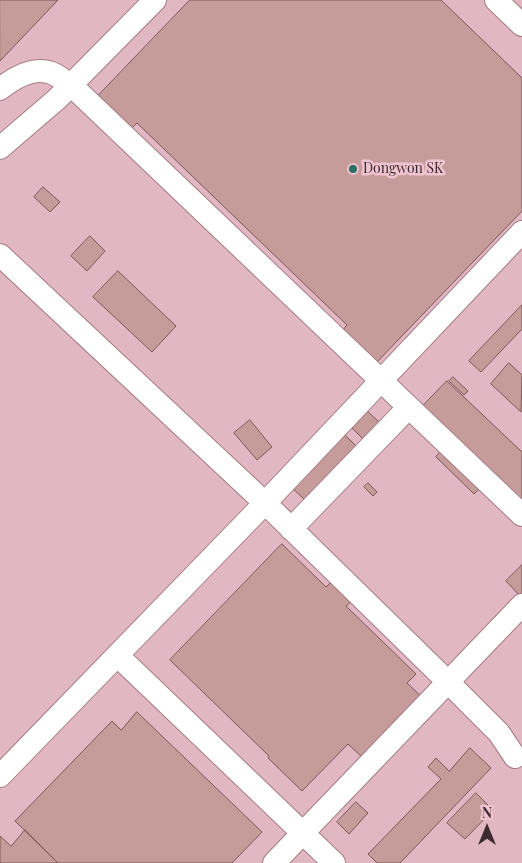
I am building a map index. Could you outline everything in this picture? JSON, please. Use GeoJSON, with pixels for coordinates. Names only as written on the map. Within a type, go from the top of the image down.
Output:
{"type":"FeatureCollection","features":[{"type":"Feature","properties":{"kind":"lane"},"geometry":{"type":"LineString","coordinates":[[0,148],[71,85],[155,0]]}},
{"type":"Feature","properties":{"kind":"lane"},"geometry":{"type":"LineString","coordinates":[[496,0],[522,25]]}},
{"type":"Feature","properties":{"kind":"lane"},"geometry":{"type":"LineString","coordinates":[[0,89],[12,79],[32,71],[53,73],[71,85],[522,515]]}},
{"type":"Feature","properties":{"kind":"lane"},"geometry":{"type":"LineString","coordinates":[[0,776],[265,503],[522,232]]}},
{"type":"Feature","properties":{"kind":"lane"},"geometry":{"type":"LineString","coordinates":[[0,255],[292,529],[499,733],[515,757]]}},
{"type":"Feature","properties":{"kind":"lane"},"geometry":{"type":"LineString","coordinates":[[292,529],[409,407]]}},
{"type":"Feature","properties":{"kind":"lane"},"geometry":{"type":"LineString","coordinates":[[274,863],[522,605]]}},
{"type":"Feature","properties":{"kind":"lane"},"geometry":{"type":"LineString","coordinates":[[117,655],[334,863]]}},
{"type":"Feature","properties":{"kind":"building"},"geometry":{"type":"Polygon","coordinates":[[[0,0],[58,0],[0,61],[0,0]]]}},
{"type":"Feature","properties":{"kind":"building","name":"Dongwon SK"},"geometry":{"type":"Polygon","coordinates":[[[190,0],[441,0],[522,78],[522,211],[376,363],[342,331],[347,325],[137,123],[132,128],[98,96],[190,0]]]}},
{"type":"Feature","properties":{"kind":"building"},"geometry":{"type":"Polygon","coordinates":[[[43,187],[60,202],[50,212],[34,197],[43,187]]]}},
{"type":"Feature","properties":{"kind":"building"},"geometry":{"type":"Polygon","coordinates":[[[90,236],[105,251],[87,271],[71,256],[90,236]]]}},
{"type":"Feature","properties":{"kind":"building"},"geometry":{"type":"Polygon","coordinates":[[[118,271],[176,326],[152,352],[93,297],[118,271]]]}},
{"type":"Feature","properties":{"kind":"building"},"geometry":{"type":"Polygon","coordinates":[[[522,305],[522,329],[481,372],[469,361],[522,305]]]}},
{"type":"Feature","properties":{"kind":"building"},"geometry":{"type":"Polygon","coordinates":[[[509,363],[522,375],[521,412],[491,384],[509,363]]]}},
{"type":"Feature","properties":{"kind":"building"},"geometry":{"type":"Polygon","coordinates":[[[453,377],[468,391],[464,395],[449,381],[453,377]]]}},
{"type":"Feature","properties":{"kind":"building"},"geometry":{"type":"Polygon","coordinates":[[[447,381],[522,452],[522,502],[422,407],[447,381]]]}},
{"type":"Feature","properties":{"kind":"building"},"geometry":{"type":"Polygon","coordinates":[[[365,409],[379,422],[363,439],[349,425],[365,409]]]}},
{"type":"Feature","properties":{"kind":"building"},"geometry":{"type":"Polygon","coordinates":[[[250,420],[272,447],[257,460],[234,433],[250,420]]]}},
{"type":"Feature","properties":{"kind":"building"},"geometry":{"type":"Polygon","coordinates":[[[342,432],[356,446],[305,500],[290,486],[342,432]]]}},
{"type":"Feature","properties":{"kind":"building"},"geometry":{"type":"Polygon","coordinates":[[[443,449],[482,486],[474,494],[436,457],[443,449]]]}},
{"type":"Feature","properties":{"kind":"building"},"geometry":{"type":"Polygon","coordinates":[[[368,483],[377,492],[373,496],[364,487],[368,483]]]}},
{"type":"Feature","properties":{"kind":"building"},"geometry":{"type":"Polygon","coordinates":[[[282,544],[326,587],[332,581],[352,601],[346,606],[416,674],[407,683],[423,698],[364,759],[348,744],[302,791],[268,758],[269,756],[170,660],[282,544]]]}},
{"type":"Feature","properties":{"kind":"building"},"geometry":{"type":"Polygon","coordinates":[[[522,565],[522,596],[521,597],[506,581],[522,565]]]}},
{"type":"Feature","properties":{"kind":"building"},"geometry":{"type":"Polygon","coordinates":[[[137,712],[262,832],[232,863],[58,863],[15,821],[112,721],[121,730],[137,712]]]}},
{"type":"Feature","properties":{"kind":"building"},"geometry":{"type":"Polygon","coordinates":[[[470,748],[491,768],[400,863],[377,863],[368,854],[441,779],[428,767],[436,758],[449,771],[470,748]]]}},
{"type":"Feature","properties":{"kind":"building"},"geometry":{"type":"Polygon","coordinates":[[[476,793],[493,810],[465,839],[447,823],[476,793]]]}},
{"type":"Feature","properties":{"kind":"building"},"geometry":{"type":"Polygon","coordinates":[[[356,802],[368,813],[349,834],[337,822],[356,802]]]}},
{"type":"Feature","properties":{"kind":"building"},"geometry":{"type":"Polygon","coordinates":[[[25,830],[58,863],[0,863],[0,836],[11,846],[25,830]]]}},
{"type":"Feature","properties":{"kind":"place","name":"Dongwon SK"},"geometry":{"type":"Point","coordinates":[353,169]}}]}
